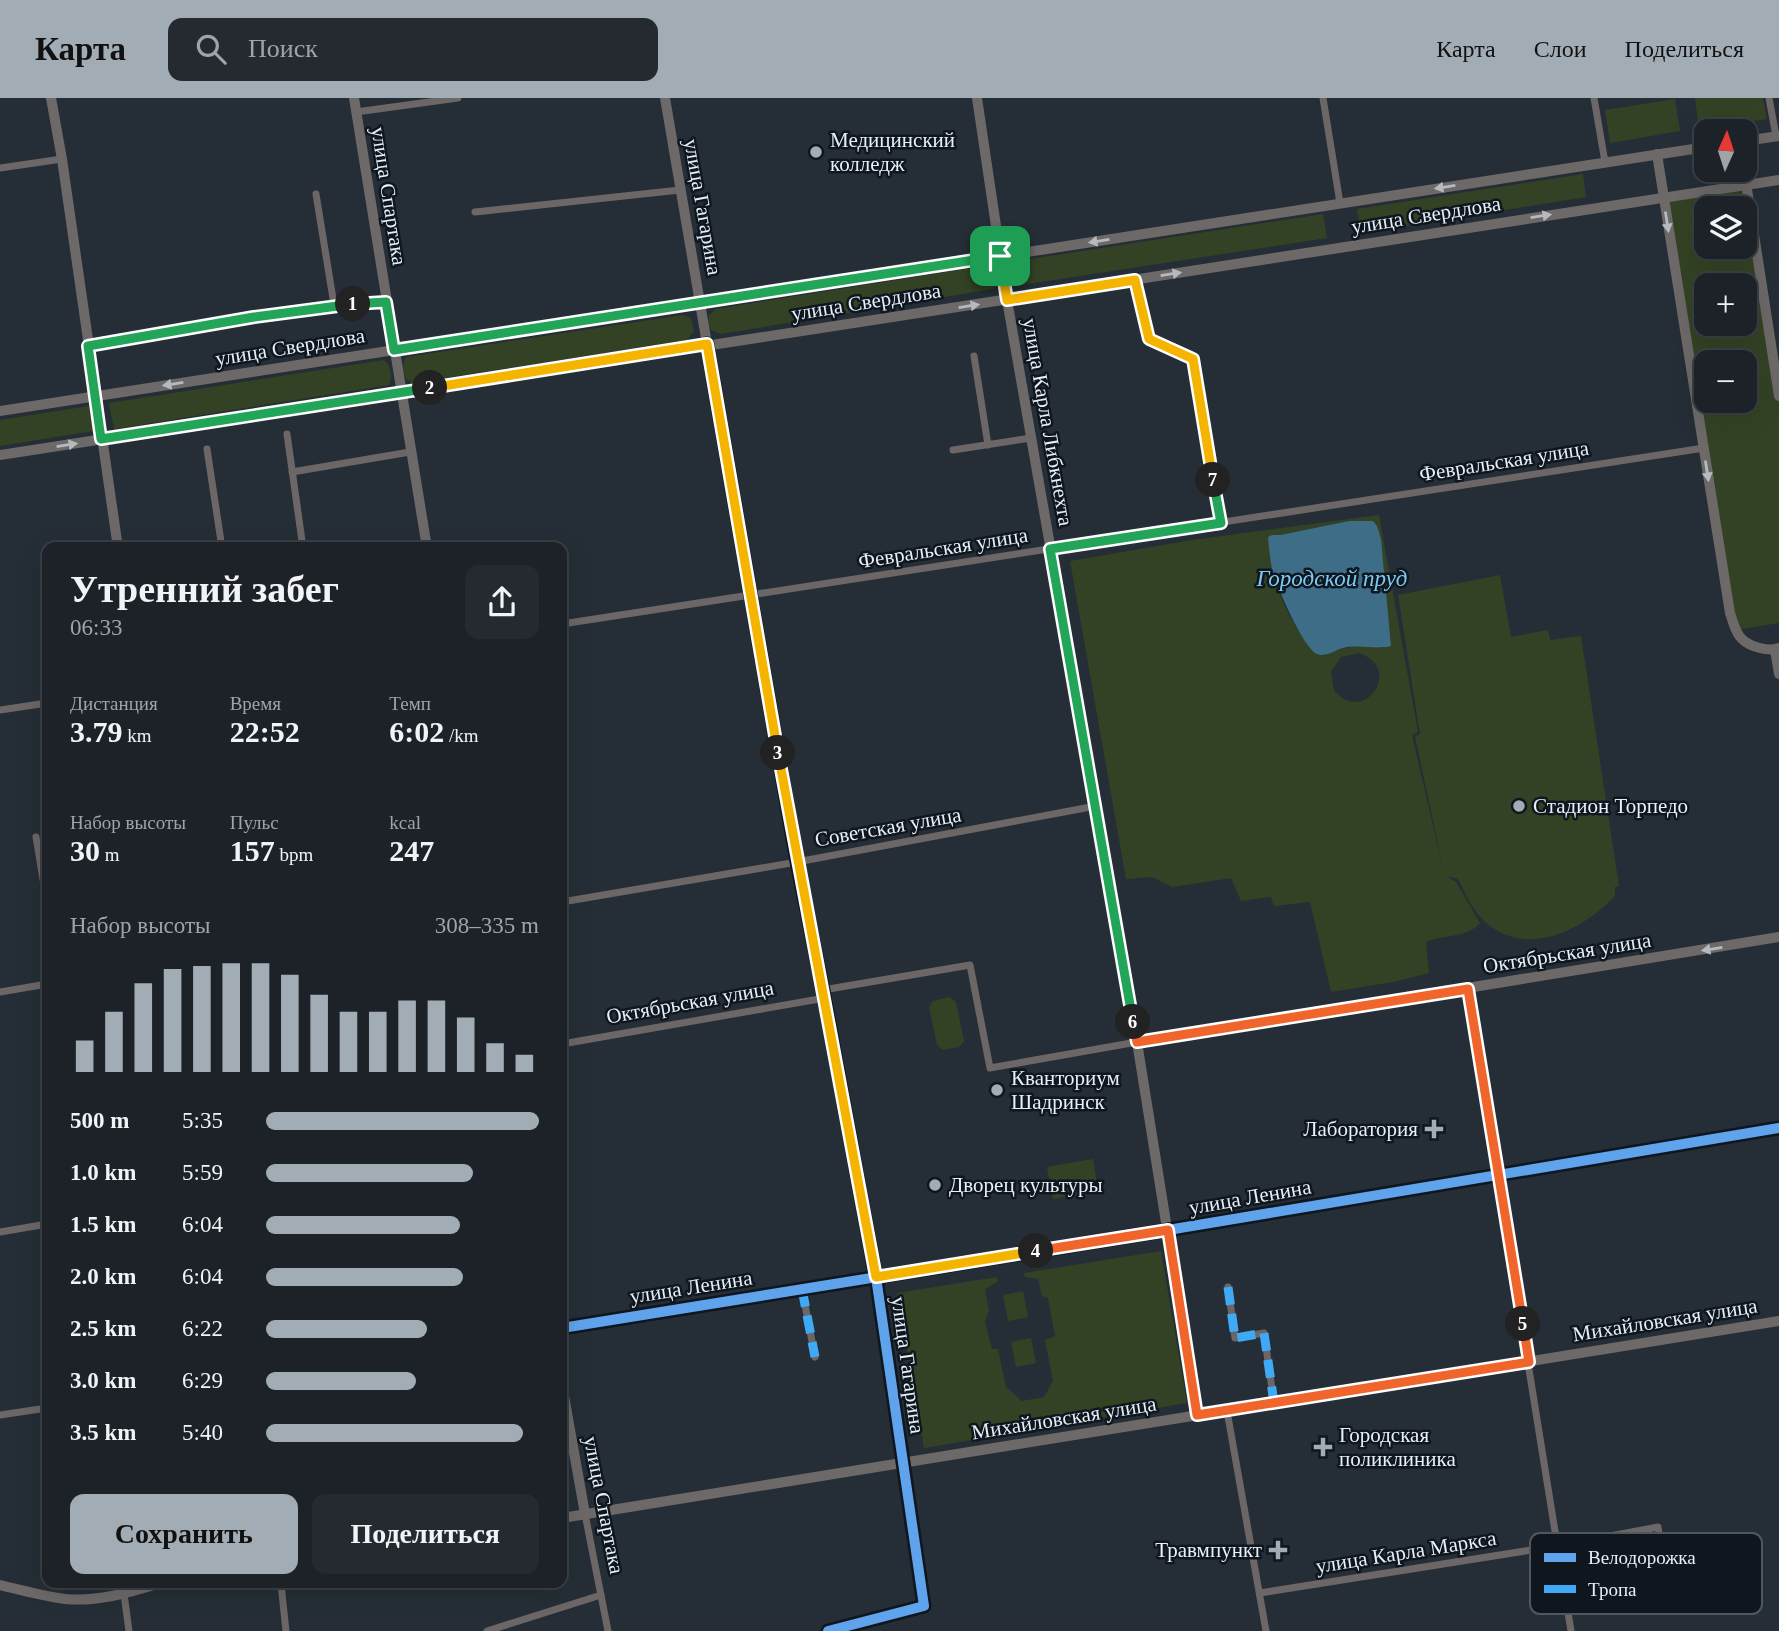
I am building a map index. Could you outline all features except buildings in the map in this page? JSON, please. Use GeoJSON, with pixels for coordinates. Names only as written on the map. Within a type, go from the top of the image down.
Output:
{"type":"FeatureCollection","features":[{"type":"Feature","properties":{"kind":"main road"},"geometry":{"type":"LineString","coordinates":[[51,98],[117,542]]}},
{"type":"Feature","properties":{"kind":"main road","name":"улица Спартака"},"geometry":{"type":"LineString","coordinates":[[354,98],[426,542]]}},
{"type":"Feature","properties":{"kind":"main road","name":"улица Гагарина"},"geometry":{"type":"LineString","coordinates":[[664,98],[707,344]]}},
{"type":"Feature","properties":{"kind":"main road","name":"улица Карла Либкнехта"},"geometry":{"type":"LineString","coordinates":[[977,98],[1007,300],[1137,1042],[1197,1415]]}},
{"type":"Feature","properties":{"kind":"main road"},"geometry":{"type":"LineString","coordinates":[[1757,139],[1777,136]]}},
{"type":"Feature","properties":{"kind":"main road","name":"улица Свердлова"},"geometry":{"type":"LineString","coordinates":[[0,411],[1694,149]]}},
{"type":"Feature","properties":{"kind":"main road"},"geometry":{"type":"LineString","coordinates":[[1657,155],[1730,613],[1742,640],[1757,647],[1777,649],[1779,674]]}},
{"type":"Feature","properties":{"kind":"main road","name":"улица Свердлова"},"geometry":{"type":"LineString","coordinates":[[0,455],[1779,180]]}},
{"type":"Feature","properties":{"kind":"main road"},"geometry":{"type":"LineString","coordinates":[[1746,182],[1779,396]]}},
{"type":"Feature","properties":{"kind":"main road","name":"Октябрьская улица"},"geometry":{"type":"LineString","coordinates":[[1137,1042],[1779,937]]}},
{"type":"Feature","properties":{"kind":"main road","name":"улица Ленина"},"geometry":{"type":"LineString","coordinates":[[1168,1230],[1779,1128]]}},
{"type":"Feature","properties":{"kind":"main road","name":"Михайловская улица"},"geometry":{"type":"LineString","coordinates":[[567,1517],[1779,1321]]}},
{"type":"Feature","properties":{"kind":"main road","name":"улица Спартака"},"geometry":{"type":"LineString","coordinates":[[567,1413],[585,1514]]}},
{"type":"Feature","properties":{"kind":"main road"},"geometry":{"type":"LineString","coordinates":[[0,1585],[66,1599],[96,1598],[144,1588]]}},
{"type":"Feature","properties":{"kind":"street"},"geometry":{"type":"LineString","coordinates":[[356,112],[458,98]]}},
{"type":"Feature","properties":{"kind":"street"},"geometry":{"type":"LineString","coordinates":[[1323,98],[1340,204]]}},
{"type":"Feature","properties":{"kind":"street"},"geometry":{"type":"LineString","coordinates":[[1594,98],[1605,162]]}},
{"type":"Feature","properties":{"kind":"street"},"geometry":{"type":"LineString","coordinates":[[1769,98],[1777,136]]}},
{"type":"Feature","properties":{"kind":"street"},"geometry":{"type":"LineString","coordinates":[[0,169],[62,159]]}},
{"type":"Feature","properties":{"kind":"street"},"geometry":{"type":"LineString","coordinates":[[475,212],[680,190]]}},
{"type":"Feature","properties":{"kind":"street"},"geometry":{"type":"LineString","coordinates":[[316,194],[334,305]]}},
{"type":"Feature","properties":{"kind":"street"},"geometry":{"type":"LineString","coordinates":[[1135,280],[1149,339],[1193,359],[1221,523]]}},
{"type":"Feature","properties":{"kind":"street"},"geometry":{"type":"LineString","coordinates":[[88,346],[334,305],[386,302]]}},
{"type":"Feature","properties":{"kind":"street","name":"улица Гагарина"},"geometry":{"type":"LineString","coordinates":[[707,344],[797,862],[876,1277],[924,1606],[828,1631]]}},
{"type":"Feature","properties":{"kind":"street"},"geometry":{"type":"LineString","coordinates":[[974,356],[988,445]]}},
{"type":"Feature","properties":{"kind":"street"},"geometry":{"type":"LineString","coordinates":[[287,434],[302,542]]}},
{"type":"Feature","properties":{"kind":"street"},"geometry":{"type":"LineString","coordinates":[[953,450],[1031,438]]}},
{"type":"Feature","properties":{"kind":"street","name":"Февральская улица"},"geometry":{"type":"LineString","coordinates":[[567,623],[1703,448]]}},
{"type":"Feature","properties":{"kind":"street"},"geometry":{"type":"LineString","coordinates":[[207,449],[221,542]]}},
{"type":"Feature","properties":{"kind":"street"},"geometry":{"type":"LineString","coordinates":[[292,472],[410,452]]}},
{"type":"Feature","properties":{"kind":"street"},"geometry":{"type":"LineString","coordinates":[[0,710],[42,704]]}},
{"type":"Feature","properties":{"kind":"street","name":"Советская улица"},"geometry":{"type":"LineString","coordinates":[[567,901],[797,862],[1096,806]]}},
{"type":"Feature","properties":{"kind":"street"},"geometry":{"type":"LineString","coordinates":[[36,837],[42,873]]}},
{"type":"Feature","properties":{"kind":"street","name":"Октябрьская улица"},"geometry":{"type":"LineString","coordinates":[[567,1043],[971,965],[990,1068],[1137,1042]]}},
{"type":"Feature","properties":{"kind":"street"},"geometry":{"type":"LineString","coordinates":[[0,992],[42,985]]}},
{"type":"Feature","properties":{"kind":"street"},"geometry":{"type":"LineString","coordinates":[[1468,989],[1555,1533]]}},
{"type":"Feature","properties":{"kind":"street"},"geometry":{"type":"LineString","coordinates":[[0,1232],[42,1225]]}},
{"type":"Feature","properties":{"kind":"street","name":"улица Ленина"},"geometry":{"type":"LineString","coordinates":[[567,1327],[1168,1230]]}},
{"type":"Feature","properties":{"kind":"street"},"geometry":{"type":"LineString","coordinates":[[1228,1287],[1236,1338],[1264,1333],[1274,1403]]}},
{"type":"Feature","properties":{"kind":"street"},"geometry":{"type":"LineString","coordinates":[[802,1289],[815,1357]]}},
{"type":"Feature","properties":{"kind":"street"},"geometry":{"type":"LineString","coordinates":[[0,1415],[42,1409]]}},
{"type":"Feature","properties":{"kind":"street"},"geometry":{"type":"LineString","coordinates":[[1227,1411],[1266,1631]]}},
{"type":"Feature","properties":{"kind":"street","name":"улица Спартака"},"geometry":{"type":"LineString","coordinates":[[585,1514],[608,1631]]}},
{"type":"Feature","properties":{"kind":"street","name":"улица Карла Маркса"},"geometry":{"type":"LineString","coordinates":[[1626,1533],[1658,1527],[1659,1533]]}},
{"type":"Feature","properties":{"kind":"street","name":"улица Карла Маркса"},"geometry":{"type":"LineString","coordinates":[[1260,1592],[1530,1550]]}},
{"type":"Feature","properties":{"kind":"street"},"geometry":{"type":"LineString","coordinates":[[281,1588],[286,1631]]}},
{"type":"Feature","properties":{"kind":"street"},"geometry":{"type":"LineString","coordinates":[[124,1594],[129,1631]]}},
{"type":"Feature","properties":{"kind":"street"},"geometry":{"type":"LineString","coordinates":[[487,1631],[601,1595]]}},
{"type":"Feature","properties":{"kind":"green space"},"geometry":{"type":"Polygon","coordinates":[[[1695,98],[1763,98],[1767,119],[1757,121],[1698,119],[1695,98]]]}},
{"type":"Feature","properties":{"kind":"green space"},"geometry":{"type":"Polygon","coordinates":[[[1675,99],[1680,131],[1610,143],[1605,110],[1675,99]]]}},
{"type":"Feature","properties":{"kind":"green space"},"geometry":{"type":"Polygon","coordinates":[[[1583,174],[1586,197],[1361,233],[1357,209],[1583,174]]]}},
{"type":"Feature","properties":{"kind":"green space"},"geometry":{"type":"Polygon","coordinates":[[[1747,185],[1749,196],[1694,196],[1694,259],[1757,259],[1757,251],[1779,396],[1779,623],[1736,630],[1699,413],[1757,413],[1757,350],[1694,350],[1694,381],[1663,198],[1747,185]]]}},
{"type":"Feature","properties":{"kind":"green space"},"geometry":{"type":"Polygon","coordinates":[[[1323,214],[1327,238],[1015,286],[1011,262],[1323,214]]]}},
{"type":"Feature","properties":{"kind":"green space"},"geometry":{"type":"Polygon","coordinates":[[[990,265],[995,269],[997,285],[993,289],[721,334],[711,330],[708,325],[709,315],[716,309],[990,265]]]}},
{"type":"Feature","properties":{"kind":"green space"},"geometry":{"type":"Polygon","coordinates":[[[683,315],[691,318],[694,331],[687,340],[412,383],[406,379],[404,373],[406,357],[683,315]]]}},
{"type":"Feature","properties":{"kind":"green space"},"geometry":{"type":"Polygon","coordinates":[[[384,360],[391,372],[389,385],[114,429],[109,403],[384,360]]]}},
{"type":"Feature","properties":{"kind":"green space"},"geometry":{"type":"Polygon","coordinates":[[[89,406],[93,431],[0,446],[0,420],[89,406]]]}},
{"type":"Feature","properties":{"kind":"green space"},"geometry":{"type":"Polygon","coordinates":[[[1379,515],[1418,732],[1412,735],[1444,873],[1415,736],[1420,734],[1398,595],[1500,575],[1511,637],[1548,630],[1550,640],[1581,636],[1619,886],[1615,887],[1615,896],[1587,920],[1570,929],[1553,936],[1518,938],[1500,932],[1484,921],[1472,907],[1458,879],[1446,876],[1456,882],[1480,923],[1468,932],[1426,942],[1429,973],[1331,992],[1310,902],[1274,906],[1271,897],[1241,901],[1231,878],[1172,887],[1152,877],[1126,879],[1070,561],[1192,540],[1379,515]],[[1349,521],[1269,537],[1272,563],[1283,602],[1303,637],[1324,656],[1353,647],[1384,648],[1391,639],[1384,564],[1378,535],[1372,521],[1349,521]],[[1359,653],[1341,657],[1331,672],[1334,690],[1345,700],[1357,702],[1367,699],[1375,691],[1379,681],[1379,670],[1372,660],[1359,653]]]}},
{"type":"Feature","properties":{"kind":"green space"},"geometry":{"type":"Polygon","coordinates":[[[949,997],[956,1002],[964,1041],[959,1047],[943,1050],[937,1045],[929,1007],[933,1001],[949,997]]]}},
{"type":"Feature","properties":{"kind":"green space"},"geometry":{"type":"Polygon","coordinates":[[[1093,1159],[1098,1191],[1053,1199],[1047,1167],[1093,1159]]]}},
{"type":"Feature","properties":{"kind":"green space"},"geometry":{"type":"Polygon","coordinates":[[[1161,1251],[1187,1403],[924,1448],[897,1293],[997,1277],[997,1282],[985,1289],[989,1311],[985,1322],[992,1349],[998,1349],[1006,1387],[1022,1401],[1044,1397],[1053,1381],[1045,1340],[1055,1336],[1048,1298],[1042,1296],[1038,1279],[1025,1277],[1024,1273],[1161,1251]]]}},
{"type":"Feature","properties":{"kind":"green space"},"geometry":{"type":"Polygon","coordinates":[[[1023,1291],[1028,1317],[1008,1321],[1003,1295],[1023,1291]]]}},
{"type":"Feature","properties":{"kind":"green space"},"geometry":{"type":"Polygon","coordinates":[[[1031,1338],[1036,1363],[1016,1367],[1011,1342],[1031,1338]]]}},
{"type":"Feature","properties":{"kind":"water","name":"Городской пруд"},"geometry":{"type":"Polygon","coordinates":[[[1349,521],[1373,521],[1377,526],[1381,539],[1391,646],[1349,647],[1320,655],[1304,640],[1284,602],[1272,569],[1268,537],[1349,521]]]}},
{"type":"Feature","properties":{"kind":"marked path"},"geometry":{"type":"LineString","coordinates":[[1135,280],[1149,339],[1193,359],[1221,523]]}},
{"type":"Feature","properties":{"kind":"marked path"},"geometry":{"type":"LineString","coordinates":[[1228,1287],[1235,1338],[1264,1333],[1274,1403]]}},
{"type":"Feature","properties":{"kind":"marked path"},"geometry":{"type":"LineString","coordinates":[[802,1289],[815,1357]]}},
{"type":"Feature","properties":{"kind":"cycle path"},"geometry":{"type":"LineString","coordinates":[[707,344],[797,862],[877,1284],[924,1606],[828,1631]]}},
{"type":"Feature","properties":{"kind":"cycle path"},"geometry":{"type":"LineString","coordinates":[[567,1327],[1779,1128]]}},
{"type":"Feature","properties":{"kind":"place","name":"Медицинский колледж"},"geometry":{"type":"Point","coordinates":[816,152]}},
{"type":"Feature","properties":{"kind":"place","name":"Стадион Торпедо"},"geometry":{"type":"Point","coordinates":[1519,806]}},
{"type":"Feature","properties":{"kind":"place","name":"Кванториум Шадринск"},"geometry":{"type":"Point","coordinates":[997,1090]}},
{"type":"Feature","properties":{"kind":"place","name":"Лаборатория"},"geometry":{"type":"Point","coordinates":[1434,1129]}},
{"type":"Feature","properties":{"kind":"place","name":"Дворец культуры"},"geometry":{"type":"Point","coordinates":[935,1185]}},
{"type":"Feature","properties":{"kind":"place","name":"Городская поликлиника"},"geometry":{"type":"Point","coordinates":[1323,1447]}},
{"type":"Feature","properties":{"kind":"place","name":"Травмпункт"},"geometry":{"type":"Point","coordinates":[1278,1550]}},
{"type":"Feature","properties":{"kind":"route"},"geometry":{"type":"LineString","coordinates":[[1000,256],[1007,300],[1135,280],[1149,339],[1193,359],[1221,523],[1050,549],[1137,1042],[1468,989],[1529,1362],[1197,1415],[1168,1230],[876,1277],[797,862],[707,344],[101,439],[88,346],[334,305],[386,302],[394,350],[1000,256]]}}]}
